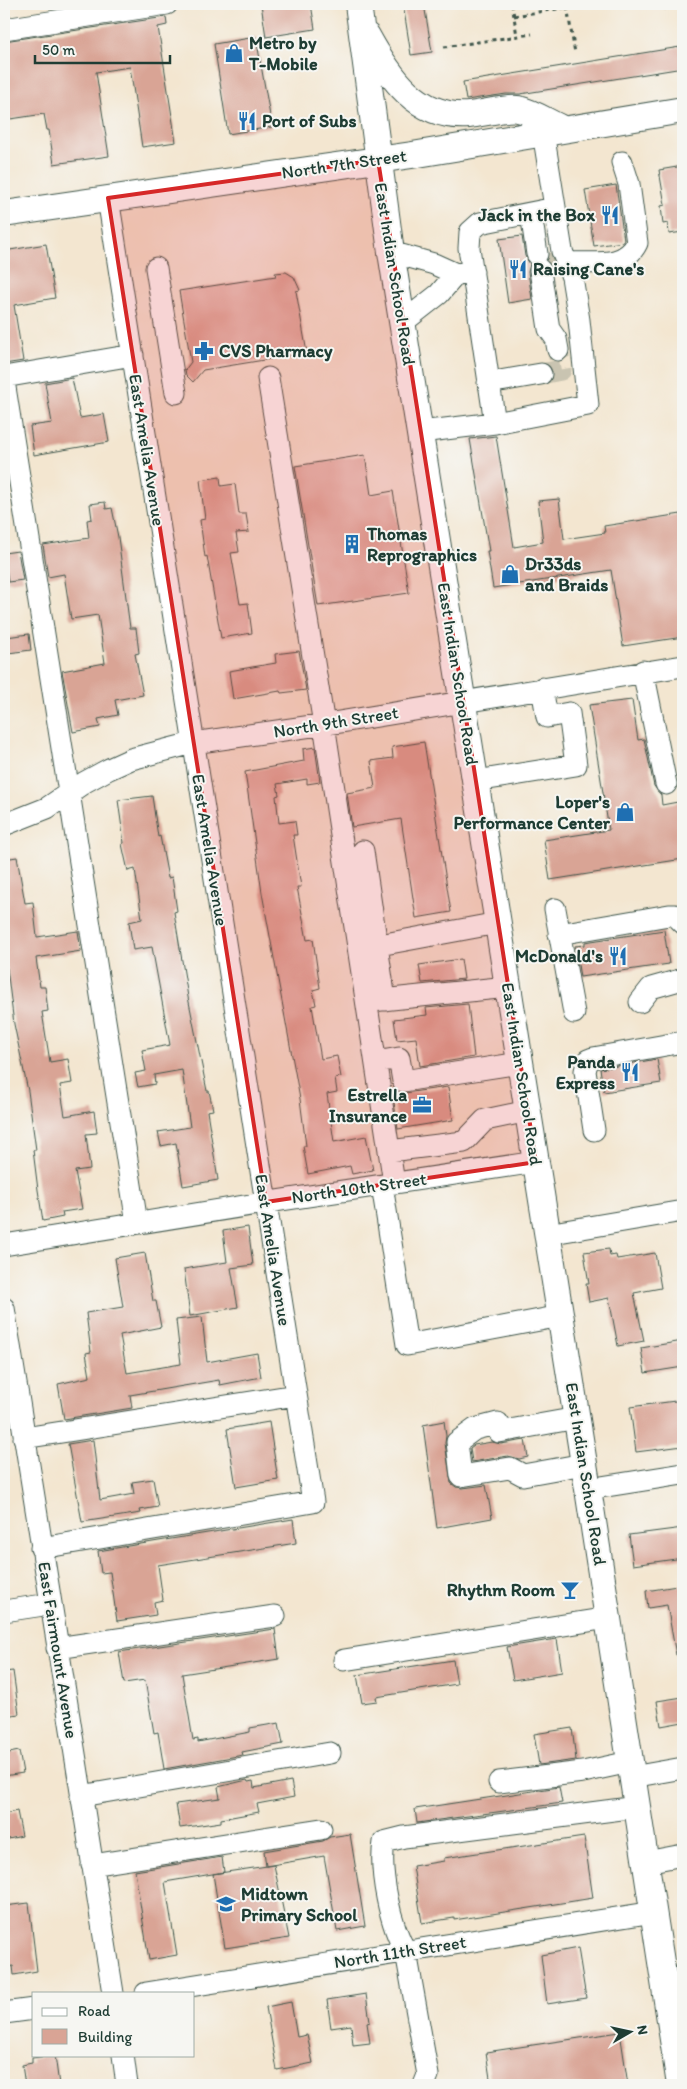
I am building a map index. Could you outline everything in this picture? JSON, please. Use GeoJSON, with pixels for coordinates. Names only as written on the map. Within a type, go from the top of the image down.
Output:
{"type":"FeatureCollection","features":[{"type":"Feature","properties":{"kind":"main road"},"geometry":{"type":"LineString","coordinates":[[360,16],[390,75],[412,98],[427,108],[466,115],[517,108],[553,131]]}},
{"type":"Feature","properties":{"kind":"main road","name":"East Indian School Road"},"geometry":{"type":"LineString","coordinates":[[360,16],[391,252],[577,1418],[680,2085]]}},
{"type":"Feature","properties":{"kind":"main road","name":"North 7th Street"},"geometry":{"type":"LineString","coordinates":[[4,214],[378,160],[683,110]]}},
{"type":"Feature","properties":{"kind":"street"},"geometry":{"type":"LineString","coordinates":[[4,29],[167,4]]}},
{"type":"Feature","properties":{"kind":"street"},"geometry":{"type":"LineString","coordinates":[[553,131],[542,211],[548,262],[560,328],[557,344]]}},
{"type":"Feature","properties":{"kind":"street"},"geometry":{"type":"LineString","coordinates":[[548,262],[606,263],[627,257],[634,250],[637,243],[629,184],[622,162]]}},
{"type":"Feature","properties":{"kind":"street","name":"East Amelia Avenue"},"geometry":{"type":"LineString","coordinates":[[41,1548],[313,1502],[108,198]]}},
{"type":"Feature","properties":{"kind":"street"},"geometry":{"type":"LineString","coordinates":[[542,211],[562,251],[548,262]]}},
{"type":"Feature","properties":{"kind":"street"},"geometry":{"type":"LineString","coordinates":[[495,423],[465,273],[470,232],[480,223],[542,211]]}},
{"type":"Feature","properties":{"kind":"street"},"geometry":{"type":"LineString","coordinates":[[391,252],[465,273]]}},
{"type":"Feature","properties":{"kind":"street"},"geometry":{"type":"LineString","coordinates":[[420,432],[495,423],[588,405],[579,320],[572,277],[548,262]]}},
{"type":"Feature","properties":{"kind":"street"},"geometry":{"type":"LineString","coordinates":[[156,268],[176,393]]}},
{"type":"Feature","properties":{"kind":"street"},"geometry":{"type":"LineString","coordinates":[[402,323],[465,273]]}},
{"type":"Feature","properties":{"kind":"street"},"geometry":{"type":"LineString","coordinates":[[4,377],[133,355]]}},
{"type":"Feature","properties":{"kind":"street"},"geometry":{"type":"LineString","coordinates":[[488,382],[541,374]]}},
{"type":"Feature","properties":{"kind":"street"},"geometry":{"type":"LineString","coordinates":[[268,378],[331,766],[367,947],[375,1001],[376,1062],[389,1151],[397,1183],[408,1345],[560,1316]]}},
{"type":"Feature","properties":{"kind":"street"},"geometry":{"type":"LineString","coordinates":[[4,381],[136,1223]]}},
{"type":"Feature","properties":{"kind":"street","name":"North 9th Street"},"geometry":{"type":"LineString","coordinates":[[4,825],[47,808],[109,769],[131,760],[194,743],[683,666]]}},
{"type":"Feature","properties":{"kind":"street"},"geometry":{"type":"LineString","coordinates":[[643,671],[666,784]]}},
{"type":"Feature","properties":{"kind":"street"},"geometry":{"type":"LineString","coordinates":[[476,781],[576,766],[569,713],[547,717],[542,688]]}},
{"type":"Feature","properties":{"kind":"street"},"geometry":{"type":"LineString","coordinates":[[363,851],[367,947]]}},
{"type":"Feature","properties":{"kind":"street"},"geometry":{"type":"LineString","coordinates":[[555,908],[574,1013]]}},
{"type":"Feature","properties":{"kind":"street"},"geometry":{"type":"LineString","coordinates":[[559,934],[669,915],[675,915],[683,923]]}},
{"type":"Feature","properties":{"kind":"street"},"geometry":{"type":"LineString","coordinates":[[367,947],[498,923]]}},
{"type":"Feature","properties":{"kind":"street"},"geometry":{"type":"LineString","coordinates":[[640,1002],[651,988],[683,979]]}},
{"type":"Feature","properties":{"kind":"street"},"geometry":{"type":"LineString","coordinates":[[375,1001],[508,987]]}},
{"type":"Feature","properties":{"kind":"street"},"geometry":{"type":"LineString","coordinates":[[594,1130],[585,1071],[588,1060],[683,1042]]}},
{"type":"Feature","properties":{"kind":"street"},"geometry":{"type":"LineString","coordinates":[[376,1062],[400,1058],[403,1081],[520,1063]]}},
{"type":"Feature","properties":{"kind":"street"},"geometry":{"type":"LineString","coordinates":[[389,1151],[464,1142],[485,1120],[528,1111]]}},
{"type":"Feature","properties":{"kind":"street"},"geometry":{"type":"LineString","coordinates":[[397,1183],[418,1148]]}},
{"type":"Feature","properties":{"kind":"street","name":"North 10th Street"},"geometry":{"type":"LineString","coordinates":[[4,1245],[266,1202],[536,1162]]}},
{"type":"Feature","properties":{"kind":"street"},"geometry":{"type":"LineString","coordinates":[[547,1234],[683,1211]]}},
{"type":"Feature","properties":{"kind":"street","name":"East Fairmount Avenue"},"geometry":{"type":"LineString","coordinates":[[4,1308],[113,1992]]}},
{"type":"Feature","properties":{"kind":"street"},"geometry":{"type":"LineString","coordinates":[[24,1438],[296,1395]]}},
{"type":"Feature","properties":{"kind":"street"},"geometry":{"type":"LineString","coordinates":[[577,1418],[499,1432],[498,1423],[475,1429],[457,1442],[462,1476],[510,1468],[523,1475],[683,1474]]}},
{"type":"Feature","properties":{"kind":"street"},"geometry":{"type":"LineString","coordinates":[[4,1611],[50,1604]]}},
{"type":"Feature","properties":{"kind":"street"},"geometry":{"type":"LineString","coordinates":[[57,1648],[275,1616]]}},
{"type":"Feature","properties":{"kind":"street"},"geometry":{"type":"LineString","coordinates":[[344,1660],[608,1618]]}},
{"type":"Feature","properties":{"kind":"street"},"geometry":{"type":"LineString","coordinates":[[81,1796],[330,1753]]}},
{"type":"Feature","properties":{"kind":"street"},"geometry":{"type":"LineString","coordinates":[[499,1782],[583,1772],[683,1768]]}},
{"type":"Feature","properties":{"kind":"street"},"geometry":{"type":"LineString","coordinates":[[424,2085],[428,2075],[406,1952],[398,1940],[389,1901],[382,1856],[384,1842],[404,1837],[637,1807]]}},
{"type":"Feature","properties":{"kind":"street"},"geometry":{"type":"LineString","coordinates":[[92,1865],[321,1829]]}},
{"type":"Feature","properties":{"kind":"street"},"geometry":{"type":"LineString","coordinates":[[646,1862],[683,1855]]}},
{"type":"Feature","properties":{"kind":"street","name":"North 11th Street"},"geometry":{"type":"LineString","coordinates":[[152,1992],[654,1912]]}},
{"type":"Feature","properties":{"kind":"street"},"geometry":{"type":"LineString","coordinates":[[4,2013],[32,2009]]}},
{"type":"Feature","properties":{"kind":"street"},"geometry":{"type":"LineString","coordinates":[[123,2056],[127,2085]]}},
{"type":"Feature","properties":{"kind":"path"},"geometry":{"type":"LineString","coordinates":[[512,4],[517,36]]}},
{"type":"Feature","properties":{"kind":"path"},"geometry":{"type":"LineString","coordinates":[[514,16],[586,4]]}},
{"type":"Feature","properties":{"kind":"path"},"geometry":{"type":"LineString","coordinates":[[664,10],[665,4]]}},
{"type":"Feature","properties":{"kind":"path"},"geometry":{"type":"LineString","coordinates":[[568,7],[575,53]]}},
{"type":"Feature","properties":{"kind":"path"},"geometry":{"type":"LineString","coordinates":[[444,47],[532,34]]}},
{"type":"Feature","properties":{"kind":"highlighted area"},"geometry":{"type":"Polygon","coordinates":[[[378,160],[536,1162],[266,1202],[108,198],[378,160]]]}},
{"type":"Feature","properties":{"kind":"building"},"geometry":{"type":"Polygon","coordinates":[[[261,4],[311,4],[315,29],[266,37],[261,4]]]}},
{"type":"Feature","properties":{"kind":"building"},"geometry":{"type":"Polygon","coordinates":[[[403,4],[424,4],[432,52],[411,55],[403,4]]]}},
{"type":"Feature","properties":{"kind":"building"},"geometry":{"type":"Polygon","coordinates":[[[166,17],[167,25],[158,27],[176,142],[142,147],[130,67],[96,72],[109,156],[54,164],[49,130],[47,130],[44,114],[4,120],[4,41],[166,17]]]}},
{"type":"Feature","properties":{"kind":"building"},"geometry":{"type":"Polygon","coordinates":[[[256,37],[272,127],[228,134],[214,44],[256,37]]]}},
{"type":"Feature","properties":{"kind":"building"},"geometry":{"type":"Polygon","coordinates":[[[680,47],[683,68],[520,94],[506,94],[466,100],[463,82],[680,47]]]}},
{"type":"Feature","properties":{"kind":"building"},"geometry":{"type":"Polygon","coordinates":[[[683,166],[683,232],[669,234],[668,223],[663,224],[661,206],[665,205],[659,170],[683,166]]]}},
{"type":"Feature","properties":{"kind":"building","name":"Jack in the Box"},"geometry":{"type":"Polygon","coordinates":[[[616,185],[624,240],[623,242],[594,246],[585,190],[616,185]]]}},
{"type":"Feature","properties":{"kind":"building","name":"Raising Cane's"},"geometry":{"type":"Polygon","coordinates":[[[522,236],[525,256],[530,264],[528,272],[532,299],[508,303],[499,239],[522,236]]]}},
{"type":"Feature","properties":{"kind":"building"},"geometry":{"type":"Polygon","coordinates":[[[46,244],[55,298],[14,305],[23,361],[4,364],[4,251],[46,244]]]}},
{"type":"Feature","properties":{"kind":"building","name":"CVS Pharmacy"},"geometry":{"type":"Polygon","coordinates":[[[286,272],[294,277],[300,290],[296,291],[307,353],[203,370],[193,382],[186,375],[185,370],[191,362],[179,291],[276,276],[275,273],[286,272]]]}},
{"type":"Feature","properties":{"kind":"building"},"geometry":{"type":"Polygon","coordinates":[[[72,378],[80,418],[104,414],[109,442],[34,455],[30,426],[52,423],[45,383],[72,378]]]}},
{"type":"Feature","properties":{"kind":"building"},"geometry":{"type":"Polygon","coordinates":[[[496,436],[514,547],[543,542],[538,501],[559,499],[564,539],[605,533],[604,526],[681,514],[683,529],[683,637],[623,646],[611,570],[493,588],[487,551],[489,551],[470,439],[496,436]]]}},
{"type":"Feature","properties":{"kind":"building","name":"Thomas Reprographics"},"geometry":{"type":"Polygon","coordinates":[[[365,455],[371,495],[393,491],[409,593],[318,606],[295,466],[365,455]]]}},
{"type":"Feature","properties":{"kind":"building"},"geometry":{"type":"Polygon","coordinates":[[[220,477],[221,486],[235,484],[239,514],[246,514],[249,532],[236,533],[239,552],[231,553],[240,604],[248,603],[252,633],[221,638],[207,556],[205,557],[200,520],[205,519],[200,480],[220,477]]]}},
{"type":"Feature","properties":{"kind":"building"},"geometry":{"type":"Polygon","coordinates":[[[105,502],[106,509],[112,508],[118,537],[130,628],[136,628],[139,653],[135,654],[143,695],[115,700],[118,715],[98,719],[100,727],[73,732],[62,671],[105,663],[98,615],[71,619],[64,574],[48,577],[43,545],[89,538],[87,520],[92,519],[90,504],[105,502]]]}},
{"type":"Feature","properties":{"kind":"building"},"geometry":{"type":"Polygon","coordinates":[[[18,551],[23,580],[8,582],[4,553],[18,551]]]}},
{"type":"Feature","properties":{"kind":"building"},"geometry":{"type":"Polygon","coordinates":[[[29,634],[31,650],[8,653],[6,637],[29,634]]]}},
{"type":"Feature","properties":{"kind":"building"},"geometry":{"type":"Polygon","coordinates":[[[299,651],[306,690],[281,693],[280,691],[233,699],[229,671],[276,663],[275,654],[299,651]]]}},
{"type":"Feature","properties":{"kind":"building"},"geometry":{"type":"Polygon","coordinates":[[[632,700],[638,740],[644,739],[654,786],[661,795],[662,805],[683,801],[683,859],[550,880],[544,840],[609,830],[589,705],[632,700]]]}},
{"type":"Feature","properties":{"kind":"building"},"geometry":{"type":"Polygon","coordinates":[[[424,742],[451,912],[416,918],[401,819],[352,827],[347,793],[375,788],[371,761],[393,758],[392,747],[424,742]]]}},
{"type":"Feature","properties":{"kind":"building"},"geometry":{"type":"Polygon","coordinates":[[[315,747],[320,782],[307,784],[307,779],[277,784],[279,795],[276,796],[279,823],[295,821],[297,835],[293,835],[301,887],[297,887],[307,940],[313,939],[320,988],[313,990],[316,1005],[312,1006],[321,1059],[337,1056],[341,1077],[335,1078],[337,1092],[327,1094],[334,1142],[366,1136],[373,1170],[352,1174],[350,1166],[308,1174],[303,1146],[306,1146],[300,1099],[262,893],[245,772],[304,761],[303,749],[315,747]]]}},
{"type":"Feature","properties":{"kind":"building"},"geometry":{"type":"Polygon","coordinates":[[[152,796],[158,837],[160,836],[168,878],[172,877],[177,911],[174,912],[188,997],[207,1091],[209,1091],[213,1110],[207,1111],[218,1180],[183,1186],[176,1143],[161,1146],[158,1132],[190,1127],[182,1070],[154,1075],[155,1084],[138,1087],[135,1073],[146,1071],[142,1050],[170,1045],[152,947],[133,950],[129,922],[142,919],[135,869],[128,871],[122,844],[124,843],[118,800],[152,796]]]}},
{"type":"Feature","properties":{"kind":"building"},"geometry":{"type":"Polygon","coordinates":[[[17,857],[25,903],[33,902],[37,937],[78,931],[81,951],[36,958],[40,987],[45,987],[48,1011],[42,1012],[50,1062],[68,1059],[72,1083],[60,1085],[65,1116],[94,1111],[97,1133],[86,1134],[90,1169],[75,1171],[82,1209],[62,1212],[63,1217],[43,1221],[33,1150],[36,1150],[28,1091],[14,1024],[7,968],[5,968],[4,959],[4,859],[17,857]]]}},
{"type":"Feature","properties":{"kind":"building","name":"McDonald's"},"geometry":{"type":"Polygon","coordinates":[[[664,930],[669,964],[580,977],[575,946],[585,945],[585,942],[664,930]]]}},
{"type":"Feature","properties":{"kind":"building"},"geometry":{"type":"Polygon","coordinates":[[[461,959],[464,979],[422,983],[419,965],[461,959]]]}},
{"type":"Feature","properties":{"kind":"building"},"geometry":{"type":"Polygon","coordinates":[[[468,1004],[474,1057],[420,1066],[416,1038],[397,1040],[394,1019],[427,1015],[426,1008],[468,1004]]]}},
{"type":"Feature","properties":{"kind":"building","name":"Panda Express"},"geometry":{"type":"Polygon","coordinates":[[[657,1059],[661,1083],[604,1092],[600,1069],[657,1059]]]}},
{"type":"Feature","properties":{"kind":"building","name":"Estrella Insurance"},"geometry":{"type":"Polygon","coordinates":[[[448,1087],[453,1120],[398,1129],[392,1089],[405,1093],[448,1087]]]}},
{"type":"Feature","properties":{"kind":"building"},"geometry":{"type":"Polygon","coordinates":[[[248,1227],[253,1265],[231,1268],[238,1307],[190,1316],[184,1269],[227,1262],[223,1231],[248,1227]]]}},
{"type":"Feature","properties":{"kind":"building"},"geometry":{"type":"Polygon","coordinates":[[[609,1249],[610,1256],[616,1255],[617,1259],[655,1253],[661,1288],[634,1293],[644,1341],[618,1346],[609,1298],[589,1302],[586,1284],[589,1284],[584,1252],[609,1249]]]}},
{"type":"Feature","properties":{"kind":"building"},"geometry":{"type":"Polygon","coordinates":[[[145,1253],[153,1301],[156,1301],[161,1327],[120,1335],[127,1373],[181,1364],[176,1320],[202,1317],[207,1362],[257,1353],[261,1377],[220,1385],[219,1380],[130,1395],[132,1408],[64,1419],[58,1384],[90,1377],[86,1353],[91,1352],[86,1313],[123,1307],[115,1258],[145,1253]]]}},
{"type":"Feature","properties":{"kind":"building"},"geometry":{"type":"Polygon","coordinates":[[[683,1341],[683,1367],[645,1373],[641,1348],[683,1341]]]}},
{"type":"Feature","properties":{"kind":"building"},"geometry":{"type":"Polygon","coordinates":[[[683,1400],[683,1446],[636,1452],[630,1407],[683,1400]]]}},
{"type":"Feature","properties":{"kind":"building"},"geometry":{"type":"Polygon","coordinates":[[[444,1421],[451,1483],[456,1487],[463,1488],[486,1485],[492,1518],[437,1528],[423,1425],[444,1421]]]}},
{"type":"Feature","properties":{"kind":"building"},"geometry":{"type":"Polygon","coordinates":[[[269,1422],[278,1480],[236,1487],[227,1429],[269,1422]]]}},
{"type":"Feature","properties":{"kind":"building"},"geometry":{"type":"Polygon","coordinates":[[[93,1440],[100,1500],[134,1494],[132,1482],[153,1479],[158,1507],[140,1510],[141,1513],[82,1522],[68,1444],[93,1440]]]}},
{"type":"Feature","properties":{"kind":"building"},"geometry":{"type":"Polygon","coordinates":[[[525,1440],[528,1457],[519,1459],[508,1456],[472,1462],[470,1448],[474,1445],[492,1442],[501,1444],[525,1440]]]}},
{"type":"Feature","properties":{"kind":"building"},"geometry":{"type":"Polygon","coordinates":[[[293,1519],[296,1543],[158,1565],[163,1600],[154,1602],[156,1615],[117,1621],[110,1572],[101,1573],[98,1551],[293,1519]]]}},
{"type":"Feature","properties":{"kind":"building"},"geometry":{"type":"Polygon","coordinates":[[[683,1528],[683,1558],[633,1565],[629,1535],[683,1528]]]}},
{"type":"Feature","properties":{"kind":"building"},"geometry":{"type":"Polygon","coordinates":[[[683,1585],[683,1655],[676,1655],[667,1605],[648,1608],[646,1591],[683,1585]]]}},
{"type":"Feature","properties":{"kind":"building"},"geometry":{"type":"Polygon","coordinates":[[[275,1629],[279,1659],[182,1674],[193,1740],[198,1739],[198,1742],[250,1732],[250,1728],[279,1723],[283,1744],[242,1752],[243,1755],[164,1769],[158,1732],[154,1733],[145,1680],[124,1683],[119,1652],[275,1629]]]}},
{"type":"Feature","properties":{"kind":"building"},"geometry":{"type":"Polygon","coordinates":[[[557,1639],[562,1672],[513,1680],[507,1647],[557,1639]]]}},
{"type":"Feature","properties":{"kind":"building"},"geometry":{"type":"Polygon","coordinates":[[[453,1660],[457,1684],[376,1697],[377,1701],[362,1703],[357,1675],[453,1660]]]}},
{"type":"Feature","properties":{"kind":"building"},"geometry":{"type":"Polygon","coordinates":[[[13,1671],[19,1714],[4,1716],[4,1672],[13,1671]]]}},
{"type":"Feature","properties":{"kind":"building"},"geometry":{"type":"Polygon","coordinates":[[[683,1697],[683,1722],[661,1726],[657,1701],[683,1697]]]}},
{"type":"Feature","properties":{"kind":"building"},"geometry":{"type":"Polygon","coordinates":[[[572,1728],[576,1760],[539,1765],[534,1734],[572,1728]]]}},
{"type":"Feature","properties":{"kind":"building"},"geometry":{"type":"Polygon","coordinates":[[[19,1751],[23,1773],[4,1776],[4,1754],[19,1751]]]}},
{"type":"Feature","properties":{"kind":"building"},"geometry":{"type":"Polygon","coordinates":[[[247,1780],[248,1782],[253,1781],[254,1788],[291,1781],[294,1797],[257,1804],[259,1812],[221,1819],[221,1822],[180,1828],[176,1804],[220,1798],[218,1787],[247,1780]]]}},
{"type":"Feature","properties":{"kind":"building"},"geometry":{"type":"Polygon","coordinates":[[[559,1787],[562,1803],[417,1823],[415,1809],[559,1787]]]}},
{"type":"Feature","properties":{"kind":"building"},"geometry":{"type":"Polygon","coordinates":[[[17,1811],[22,1836],[4,1840],[4,1814],[17,1811]]]}},
{"type":"Feature","properties":{"kind":"building"},"geometry":{"type":"Polygon","coordinates":[[[350,1834],[365,1926],[337,1931],[324,1856],[266,1866],[264,1851],[323,1841],[330,1837],[350,1834]]]}},
{"type":"Feature","properties":{"kind":"building"},"geometry":{"type":"Polygon","coordinates":[[[584,1837],[593,1898],[454,1920],[454,1918],[422,1923],[413,1866],[444,1861],[444,1858],[584,1837]]]}},
{"type":"Feature","properties":{"kind":"building"},"geometry":{"type":"Polygon","coordinates":[[[222,1857],[224,1872],[165,1882],[177,1955],[149,1960],[135,1871],[222,1857]]]}},
{"type":"Feature","properties":{"kind":"building"},"geometry":{"type":"Polygon","coordinates":[[[274,1865],[289,1938],[225,1948],[213,1874],[274,1865]]]}},
{"type":"Feature","properties":{"kind":"building"},"geometry":{"type":"Polygon","coordinates":[[[29,1903],[37,1971],[14,1975],[13,1966],[4,1967],[4,1906],[29,1903]]]}},
{"type":"Feature","properties":{"kind":"building"},"geometry":{"type":"Polygon","coordinates":[[[578,1948],[586,1998],[547,2004],[541,1955],[578,1948]]]}},
{"type":"Feature","properties":{"kind":"building"},"geometry":{"type":"Polygon","coordinates":[[[366,1994],[370,2022],[367,2023],[370,2043],[353,2045],[351,2025],[331,2028],[327,2000],[366,1994]]]}},
{"type":"Feature","properties":{"kind":"building"},"geometry":{"type":"Polygon","coordinates":[[[291,2002],[297,2037],[307,2035],[313,2063],[277,2070],[266,2007],[291,2002]]]}},
{"type":"Feature","properties":{"kind":"building"},"geometry":{"type":"Polygon","coordinates":[[[620,2032],[628,2085],[491,2085],[486,2052],[620,2032]]]}},
{"type":"Feature","properties":{"kind":"building"},"geometry":{"type":"Polygon","coordinates":[[[55,2056],[59,2085],[25,2085],[22,2065],[32,2063],[32,2058],[55,2056]]]}},
{"type":"Feature","properties":{"kind":"tunnel"},"geometry":{"type":"LineString","coordinates":[[548,253],[551,270]]}},
{"type":"Feature","properties":{"kind":"tunnel"},"geometry":{"type":"LineString","coordinates":[[541,374],[561,370],[558,350]]}},
{"type":"Feature","properties":{"kind":"place","name":"Metro by T-Mobile"},"geometry":{"type":"Point","coordinates":[234,53]}},
{"type":"Feature","properties":{"kind":"place","name":"Port of Subs"},"geometry":{"type":"Point","coordinates":[247,121]}},
{"type":"Feature","properties":{"kind":"place","name":"Jack in the Box"},"geometry":{"type":"Point","coordinates":[610,215]}},
{"type":"Feature","properties":{"kind":"place","name":"Raising Cane's"},"geometry":{"type":"Point","coordinates":[518,269]}},
{"type":"Feature","properties":{"kind":"place","name":"CVS Pharmacy"},"geometry":{"type":"Point","coordinates":[204,351]}},
{"type":"Feature","properties":{"kind":"place","name":"Thomas Reprographics"},"geometry":{"type":"Point","coordinates":[352,544]}},
{"type":"Feature","properties":{"kind":"place","name":"Dr33ds and Braids"},"geometry":{"type":"Point","coordinates":[510,574]}},
{"type":"Feature","properties":{"kind":"place","name":"Loper's Performance Center"},"geometry":{"type":"Point","coordinates":[625,812]}},
{"type":"Feature","properties":{"kind":"place","name":"McDonald's"},"geometry":{"type":"Point","coordinates":[618,956]}},
{"type":"Feature","properties":{"kind":"place","name":"Panda Express"},"geometry":{"type":"Point","coordinates":[630,1072]}},
{"type":"Feature","properties":{"kind":"place","name":"Estrella Insurance"},"geometry":{"type":"Point","coordinates":[422,1105]}},
{"type":"Feature","properties":{"kind":"place","name":"Rhythm Room"},"geometry":{"type":"Point","coordinates":[570,1590]}},
{"type":"Feature","properties":{"kind":"place","name":"Midtown Primary School"},"geometry":{"type":"Point","coordinates":[226,1904]}}]}
